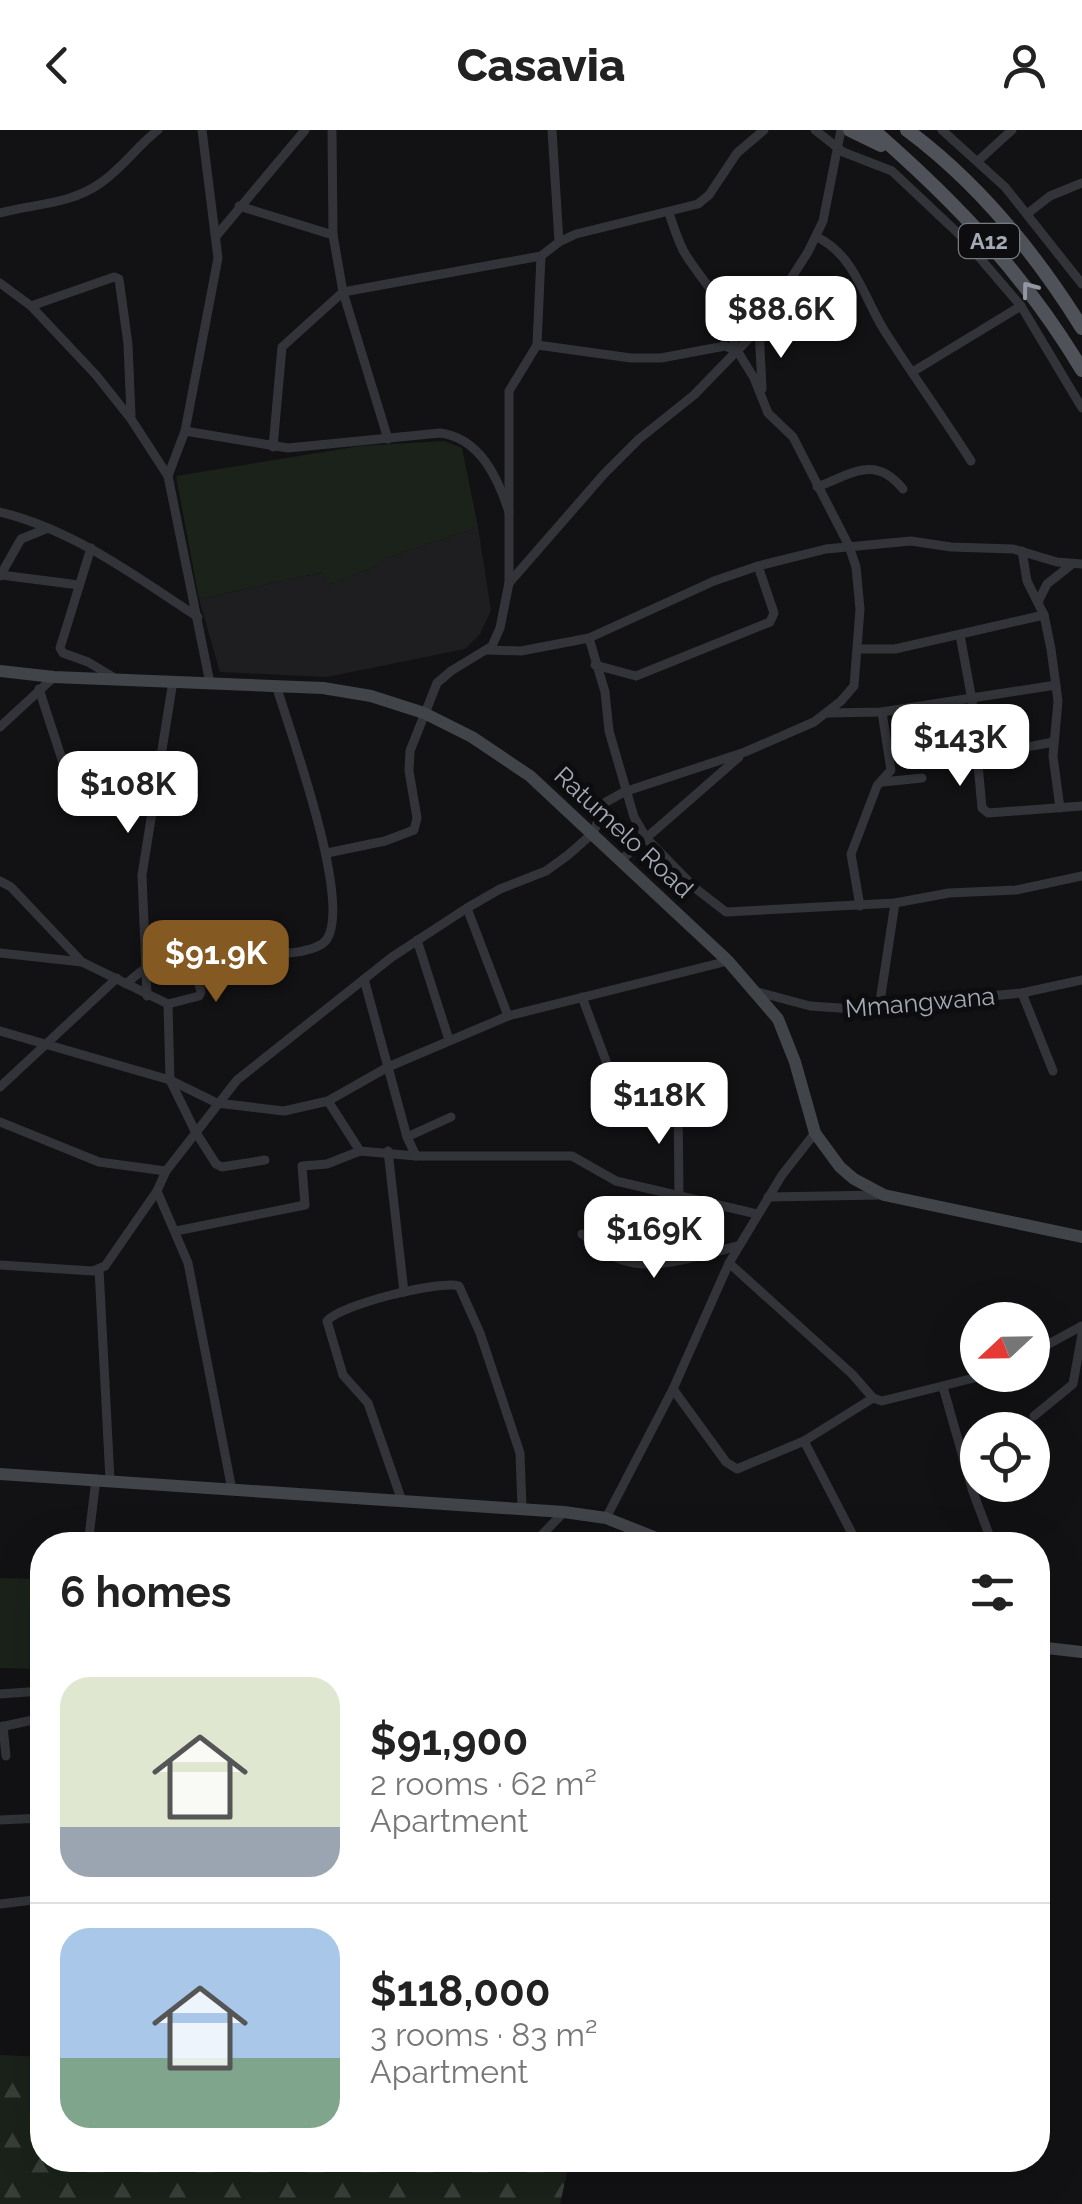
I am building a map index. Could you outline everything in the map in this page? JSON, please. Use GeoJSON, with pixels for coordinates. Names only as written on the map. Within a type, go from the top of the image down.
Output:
{"type":"FeatureCollection","features":[{"type":"Feature","properties":{"kind":"main road"},"geometry":{"type":"LineString","coordinates":[[850,130],[900,154]]}},
{"type":"Feature","properties":{"kind":"main road","name":"A12"},"geometry":{"type":"LineString","coordinates":[[874,130],[974,223],[1016,272],[1082,370]]}},
{"type":"Feature","properties":{"kind":"main road","name":"A12"},"geometry":{"type":"LineString","coordinates":[[907,130],[992,209],[1038,264],[1082,328]]}},
{"type":"Feature","properties":{"kind":"street"},"geometry":{"type":"LineString","coordinates":[[0,212],[58,201],[89,190],[121,167],[158,130]]}},
{"type":"Feature","properties":{"kind":"street"},"geometry":{"type":"LineString","coordinates":[[168,476],[185,431],[218,258],[202,130]]}},
{"type":"Feature","properties":{"kind":"street"},"geometry":{"type":"LineString","coordinates":[[217,235],[305,130]]}},
{"type":"Feature","properties":{"kind":"street"},"geometry":{"type":"LineString","coordinates":[[332,130],[333,236],[343,292],[388,439]]}},
{"type":"Feature","properties":{"kind":"street"},"geometry":{"type":"LineString","coordinates":[[552,130],[558,242]]}},
{"type":"Feature","properties":{"kind":"street"},"geometry":{"type":"LineString","coordinates":[[273,447],[282,347],[343,292],[542,256],[558,242],[576,234],[669,213],[702,201],[738,153],[764,130]]}},
{"type":"Feature","properties":{"kind":"street"},"geometry":{"type":"LineString","coordinates":[[815,130],[852,157],[892,171],[928,202],[1021,306],[1082,408]]}},
{"type":"Feature","properties":{"kind":"street"},"geometry":{"type":"LineString","coordinates":[[509,584],[604,474],[759,328],[817,236],[841,130]]}},
{"type":"Feature","properties":{"kind":"street"},"geometry":{"type":"LineString","coordinates":[[942,130],[978,160],[1082,284]]}},
{"type":"Feature","properties":{"kind":"street"},"geometry":{"type":"LineString","coordinates":[[978,160],[1012,130]]}},
{"type":"Feature","properties":{"kind":"street"},"geometry":{"type":"LineString","coordinates":[[1027,214],[1050,196],[1082,182]]}},
{"type":"Feature","properties":{"kind":"street"},"geometry":{"type":"LineString","coordinates":[[238,206],[333,236]]}},
{"type":"Feature","properties":{"kind":"street"},"geometry":{"type":"LineString","coordinates":[[669,213],[684,250],[728,316],[736,349],[768,413],[793,437],[849,546],[860,588],[852,689],[860,714]]}},
{"type":"Feature","properties":{"kind":"street"},"geometry":{"type":"LineString","coordinates":[[817,236],[833,245],[850,264],[884,330],[972,462]]}},
{"type":"Feature","properties":{"kind":"street"},"geometry":{"type":"LineString","coordinates":[[327,853],[385,841],[414,830],[417,818],[408,762],[424,713],[438,683],[487,650],[497,638],[509,584],[509,391],[537,344],[542,256]]}},
{"type":"Feature","properties":{"kind":"street"},"geometry":{"type":"LineString","coordinates":[[30,306],[119,278],[128,344],[131,419]]}},
{"type":"Feature","properties":{"kind":"street"},"geometry":{"type":"LineString","coordinates":[[0,283],[30,306],[96,375],[168,476],[210,684]]}},
{"type":"Feature","properties":{"kind":"street"},"geometry":{"type":"LineString","coordinates":[[914,371],[1021,306]]}},
{"type":"Feature","properties":{"kind":"street"},"geometry":{"type":"LineString","coordinates":[[759,328],[762,397]]}},
{"type":"Feature","properties":{"kind":"street"},"geometry":{"type":"LineString","coordinates":[[537,344],[645,358],[725,346],[736,349]]}},
{"type":"Feature","properties":{"kind":"street"},"geometry":{"type":"LineString","coordinates":[[185,431],[273,447],[307,448],[440,433],[467,444],[496,476],[509,512]]}},
{"type":"Feature","properties":{"kind":"street"},"geometry":{"type":"LineString","coordinates":[[817,487],[873,468],[885,470],[902,489]]}},
{"type":"Feature","properties":{"kind":"street"},"geometry":{"type":"LineString","coordinates":[[0,512],[51,527],[198,617]]}},
{"type":"Feature","properties":{"kind":"street"},"geometry":{"type":"LineString","coordinates":[[51,527],[20,539],[0,576],[79,585]]}},
{"type":"Feature","properties":{"kind":"street"},"geometry":{"type":"LineString","coordinates":[[487,650],[521,651],[589,638],[714,581],[802,554],[849,546],[912,541],[951,547],[1004,547],[1076,565]]}},
{"type":"Feature","properties":{"kind":"street"},"geometry":{"type":"LineString","coordinates":[[90,548],[61,650],[113,677]]}},
{"type":"Feature","properties":{"kind":"street"},"geometry":{"type":"LineString","coordinates":[[1022,551],[1027,581],[1044,615],[1056,685],[1058,717],[1054,742],[1060,808]]}},
{"type":"Feature","properties":{"kind":"street"},"geometry":{"type":"LineString","coordinates":[[1038,602],[1047,584],[1076,565]]}},
{"type":"Feature","properties":{"kind":"street"},"geometry":{"type":"LineString","coordinates":[[595,665],[636,676],[770,622],[774,616],[758,566]]}},
{"type":"Feature","properties":{"kind":"street"},"geometry":{"type":"LineString","coordinates":[[858,649],[895,650],[1044,615]]}},
{"type":"Feature","properties":{"kind":"street"},"geometry":{"type":"LineString","coordinates":[[960,635],[972,700],[980,802],[984,811],[1082,806]]}},
{"type":"Feature","properties":{"kind":"street"},"geometry":{"type":"LineString","coordinates":[[589,638],[605,692],[606,720],[624,792],[646,839],[695,888],[726,912],[895,903],[948,894],[1016,890],[1082,876]]}},
{"type":"Feature","properties":{"kind":"street","name":"Ratumelo Road"},"geometry":{"type":"LineString","coordinates":[[0,672],[276,686],[371,696],[424,713],[472,737],[530,776],[758,992],[784,1032],[814,1134],[840,1167],[884,1195],[1082,1237]]}},
{"type":"Feature","properties":{"kind":"street"},"geometry":{"type":"LineString","coordinates":[[0,727],[54,677]]}},
{"type":"Feature","properties":{"kind":"street"},"geometry":{"type":"LineString","coordinates":[[147,996],[142,875],[173,681]]}},
{"type":"Feature","properties":{"kind":"street"},"geometry":{"type":"LineString","coordinates":[[828,713],[882,712],[1056,685]]}},
{"type":"Feature","properties":{"kind":"street"},"geometry":{"type":"LineString","coordinates":[[0,1087],[44,1044],[121,981],[169,954],[204,947],[268,954],[323,944],[332,926],[327,853],[276,686]]}},
{"type":"Feature","properties":{"kind":"street"},"geometry":{"type":"LineString","coordinates":[[39,689],[68,778],[154,792]]}},
{"type":"Feature","properties":{"kind":"street"},"geometry":{"type":"LineString","coordinates":[[0,1265],[99,1269],[110,1262],[158,1191],[166,1171],[236,1080],[364,979],[467,908],[546,870],[593,833],[604,804],[624,792],[745,752],[828,713],[852,689]]}},
{"type":"Feature","properties":{"kind":"street"},"geometry":{"type":"LineString","coordinates":[[860,906],[852,854],[874,792],[891,770],[882,712]]}},
{"type":"Feature","properties":{"kind":"street"},"geometry":{"type":"LineString","coordinates":[[978,756],[1054,742]]}},
{"type":"Feature","properties":{"kind":"street"},"geometry":{"type":"LineString","coordinates":[[621,860],[745,752]]}},
{"type":"Feature","properties":{"kind":"street"},"geometry":{"type":"LineString","coordinates":[[881,782],[922,778]]}},
{"type":"Feature","properties":{"kind":"street"},"geometry":{"type":"LineString","coordinates":[[0,881],[11,887],[82,962]]}},
{"type":"Feature","properties":{"kind":"street"},"geometry":{"type":"LineString","coordinates":[[879,1008],[895,903]]}},
{"type":"Feature","properties":{"kind":"street"},"geometry":{"type":"LineString","coordinates":[[467,908],[508,1016]]}},
{"type":"Feature","properties":{"kind":"street"},"geometry":{"type":"LineString","coordinates":[[416,940],[449,1040]]}},
{"type":"Feature","properties":{"kind":"street"},"geometry":{"type":"LineString","coordinates":[[0,953],[82,962],[168,1004],[199,996],[194,964]]}},
{"type":"Feature","properties":{"kind":"street"},"geometry":{"type":"LineString","coordinates":[[0,1031],[170,1080],[217,1103],[284,1111],[328,1101],[388,1067],[508,1016],[728,960]]}},
{"type":"Feature","properties":{"kind":"street"},"geometry":{"type":"LineString","coordinates":[[364,979],[407,1137],[416,1156]]}},
{"type":"Feature","properties":{"kind":"street","name":"Mmangwana"},"geometry":{"type":"LineString","coordinates":[[758,992],[829,1009],[879,1008],[1022,993],[1082,980]]}},
{"type":"Feature","properties":{"kind":"street"},"geometry":{"type":"LineString","coordinates":[[1022,993],[1053,1070]]}},
{"type":"Feature","properties":{"kind":"street"},"geometry":{"type":"LineString","coordinates":[[582,997],[606,1062]]}},
{"type":"Feature","properties":{"kind":"street"},"geometry":{"type":"LineString","coordinates":[[168,1004],[170,1080],[213,1160],[222,1167],[265,1160]]}},
{"type":"Feature","properties":{"kind":"street"},"geometry":{"type":"LineString","coordinates":[[678,1096],[679,1198]]}},
{"type":"Feature","properties":{"kind":"street"},"geometry":{"type":"LineString","coordinates":[[328,1101],[360,1151]]}},
{"type":"Feature","properties":{"kind":"street"},"geometry":{"type":"LineString","coordinates":[[407,1137],[451,1117]]}},
{"type":"Feature","properties":{"kind":"street"},"geometry":{"type":"LineString","coordinates":[[0,1122],[100,1162],[166,1171]]}},
{"type":"Feature","properties":{"kind":"street"},"geometry":{"type":"LineString","coordinates":[[606,1518],[673,1389],[738,1246],[768,1196],[814,1134]]}},
{"type":"Feature","properties":{"kind":"street"},"geometry":{"type":"LineString","coordinates":[[176,1231],[305,1205],[302,1166],[327,1164],[360,1151],[416,1156],[572,1156],[616,1181],[756,1214]]}},
{"type":"Feature","properties":{"kind":"street"},"geometry":{"type":"LineString","coordinates":[[388,1151],[404,1292]]}},
{"type":"Feature","properties":{"kind":"street"},"geometry":{"type":"LineString","coordinates":[[158,1191],[188,1262],[232,1490]]}},
{"type":"Feature","properties":{"kind":"street"},"geometry":{"type":"LineString","coordinates":[[768,1196],[884,1195]]}},
{"type":"Feature","properties":{"kind":"street"},"geometry":{"type":"LineString","coordinates":[[582,1234],[620,1260],[638,1262],[670,1262],[738,1246]]}},
{"type":"Feature","properties":{"kind":"street"},"geometry":{"type":"LineString","coordinates":[[729,1263],[852,1374],[873,1398],[882,1401],[960,1382]]}},
{"type":"Feature","properties":{"kind":"street"},"geometry":{"type":"LineString","coordinates":[[91,1532],[103,1480],[99,1269]]}},
{"type":"Feature","properties":{"kind":"street"},"geometry":{"type":"LineString","coordinates":[[402,1501],[368,1402],[342,1375],[327,1324],[336,1312],[404,1292],[451,1284],[459,1286],[480,1333],[520,1453],[522,1508]]}},
{"type":"Feature","properties":{"kind":"street"},"geometry":{"type":"LineString","coordinates":[[1050,1343],[1082,1326]]}},
{"type":"Feature","properties":{"kind":"street"},"geometry":{"type":"LineString","coordinates":[[1039,1412],[1073,1384],[1082,1334]]}},
{"type":"Feature","properties":{"kind":"street"},"geometry":{"type":"LineString","coordinates":[[943,1387],[988,1532]]}},
{"type":"Feature","properties":{"kind":"street"},"geometry":{"type":"LineString","coordinates":[[673,1389],[733,1468],[773,1456],[804,1441],[873,1398]]}},
{"type":"Feature","properties":{"kind":"street"},"geometry":{"type":"LineString","coordinates":[[804,1441],[851,1532]]}},
{"type":"Feature","properties":{"kind":"street"},"geometry":{"type":"LineString","coordinates":[[0,1474],[522,1508],[606,1518],[641,1532]]}},
{"type":"Feature","properties":{"kind":"street"},"geometry":{"type":"LineString","coordinates":[[545,1532],[564,1512]]}},
{"type":"Feature","properties":{"kind":"street"},"geometry":{"type":"LineString","coordinates":[[1050,1648],[1082,1652]]}},
{"type":"Feature","properties":{"kind":"street"},"geometry":{"type":"LineString","coordinates":[[0,1694],[30,1693]]}},
{"type":"Feature","properties":{"kind":"street"},"geometry":{"type":"LineString","coordinates":[[6,1756],[2,1726],[30,1720]]}},
{"type":"Feature","properties":{"kind":"street"},"geometry":{"type":"LineString","coordinates":[[0,1820],[30,1819]]}},
{"type":"Feature","properties":{"kind":"street"},"geometry":{"type":"LineString","coordinates":[[0,1904],[30,1900]]}},
{"type":"Feature","properties":{"kind":"shaded area"},"geometry":{"type":"Polygon","coordinates":[[[478,527],[491,611],[480,634],[465,649],[327,677],[220,672],[199,599],[324,572],[327,585],[377,566],[385,558],[478,527]]]}},
{"type":"Feature","properties":{"kind":"green space"},"geometry":{"type":"Polygon","coordinates":[[[444,441],[462,448],[478,527],[385,558],[377,566],[327,585],[323,572],[199,599],[176,476],[360,446],[444,441]]]}},
{"type":"Feature","properties":{"kind":"green space"},"geometry":{"type":"Polygon","coordinates":[[[0,1578],[30,1579],[30,1669],[0,1668],[0,1578]]]}},
{"type":"Feature","properties":{"kind":"green space"},"geometry":{"type":"Polygon","coordinates":[[[0,2055],[30,2056],[30,2172],[567,2172],[560,2204],[0,2204],[0,2055]]]}}]}
